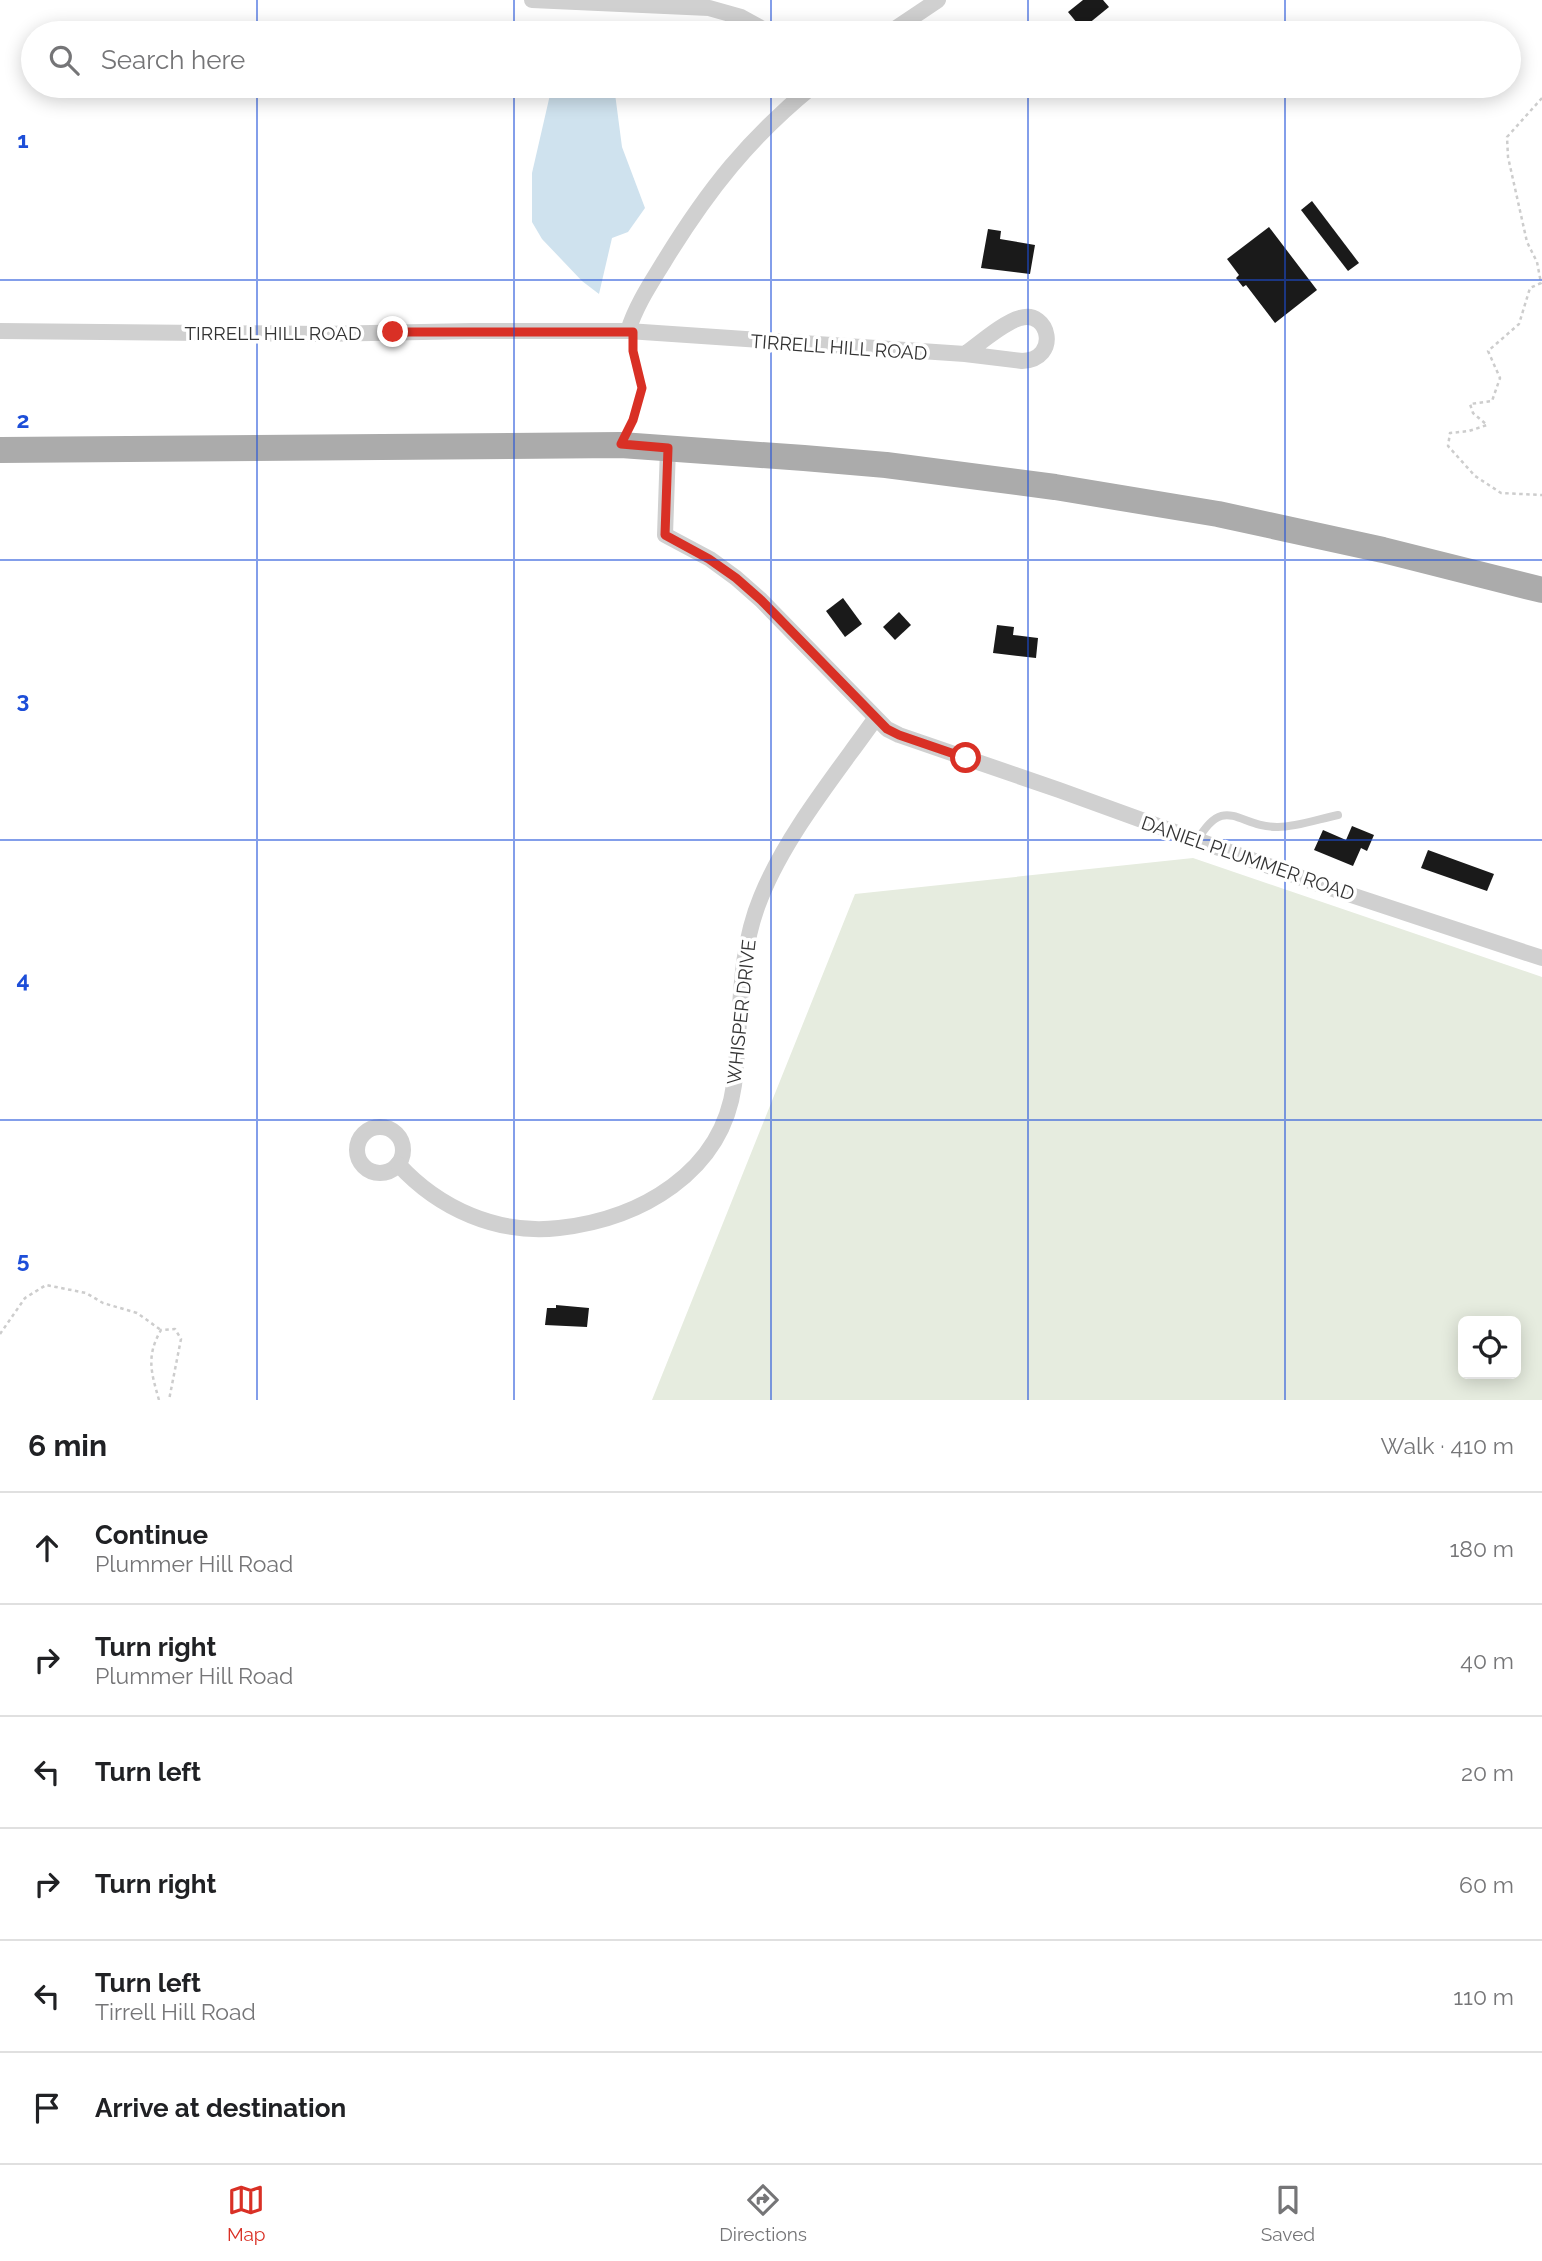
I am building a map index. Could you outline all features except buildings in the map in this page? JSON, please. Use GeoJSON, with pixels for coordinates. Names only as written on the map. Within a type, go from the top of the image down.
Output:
{"type":"FeatureCollection","features":[{"type":"Feature","properties":{"kind":"main road"},"geometry":{"type":"LineString","coordinates":[[0,450],[621,444],[886,465],[1134,499],[1218,514],[1382,550],[1542,590]]}},
{"type":"Feature","properties":{"kind":"street"},"geometry":{"type":"LineString","coordinates":[[531,0],[709,8],[747,21]]}},
{"type":"Feature","properties":{"kind":"street"},"geometry":{"type":"LineString","coordinates":[[907,21],[939,0]]}},
{"type":"Feature","properties":{"kind":"street"},"geometry":{"type":"LineString","coordinates":[[630,331],[638,304],[693,214],[755,137],[799,98]]}},
{"type":"Feature","properties":{"kind":"street","name":"TIRRELL HILL ROAD"},"geometry":{"type":"LineString","coordinates":[[0,331],[294,334],[630,331],[1030,360],[1042,353],[1047,340],[1046,333],[1033,318],[1019,318],[965,354]]}},
{"type":"Feature","properties":{"kind":"street","name":"DANIEL PLUMMER ROAD"},"geometry":{"type":"LineString","coordinates":[[668,448],[665,535],[709,559],[736,578],[761,600],[875,719],[899,735],[1324,886],[1542,958]]}},
{"type":"Feature","properties":{"kind":"street","name":"WHISPER DRIVE"},"geometry":{"type":"LineString","coordinates":[[398,1164],[426,1190],[470,1216],[501,1226],[520,1228],[551,1229],[600,1220],[647,1203],[675,1186],[709,1148],[730,1105],[736,1066],[743,974],[748,942],[761,896],[784,851],[875,719]]}},
{"type":"Feature","properties":{"kind":"lane"},"geometry":{"type":"LineString","coordinates":[[1197,841],[1206,825],[1219,815],[1239,816],[1260,825],[1279,827],[1338,815]]}},
{"type":"Feature","properties":{"kind":"path"},"geometry":{"type":"LineString","coordinates":[[1542,98],[1507,138],[1508,157],[1527,242],[1537,262],[1541,283],[1530,288],[1519,324],[1488,351],[1500,378],[1492,401],[1470,404],[1474,413],[1487,425],[1450,433],[1448,446],[1475,476],[1501,493],[1542,495]]}},
{"type":"Feature","properties":{"kind":"path"},"geometry":{"type":"LineString","coordinates":[[621,444],[633,420],[642,388],[630,331]]}},
{"type":"Feature","properties":{"kind":"path"},"geometry":{"type":"LineString","coordinates":[[0,1334],[24,1298],[46,1285],[86,1293],[103,1303],[137,1314],[161,1330],[175,1329],[180,1339],[169,1400]]}},
{"type":"Feature","properties":{"kind":"path"},"geometry":{"type":"LineString","coordinates":[[159,1400],[151,1358],[153,1346],[161,1330]]}},
{"type":"Feature","properties":{"kind":"shaded area"},"geometry":{"type":"Polygon","coordinates":[[[1193,858],[1542,977],[1542,1400],[652,1400],[855,894],[1193,858]]]}},
{"type":"Feature","properties":{"kind":"water"},"geometry":{"type":"Polygon","coordinates":[[[549,98],[616,98],[622,147],[645,208],[628,232],[612,238],[599,294],[582,281],[542,239],[532,222],[532,173],[549,98]]]}},
{"type":"Feature","properties":{"kind":"route"},"geometry":{"type":"LineString","coordinates":[[393,332],[633,332],[633,351],[642,388],[633,420],[621,444],[668,448],[665,535],[709,559],[736,578],[761,600],[887,729],[966,758]]}}]}
